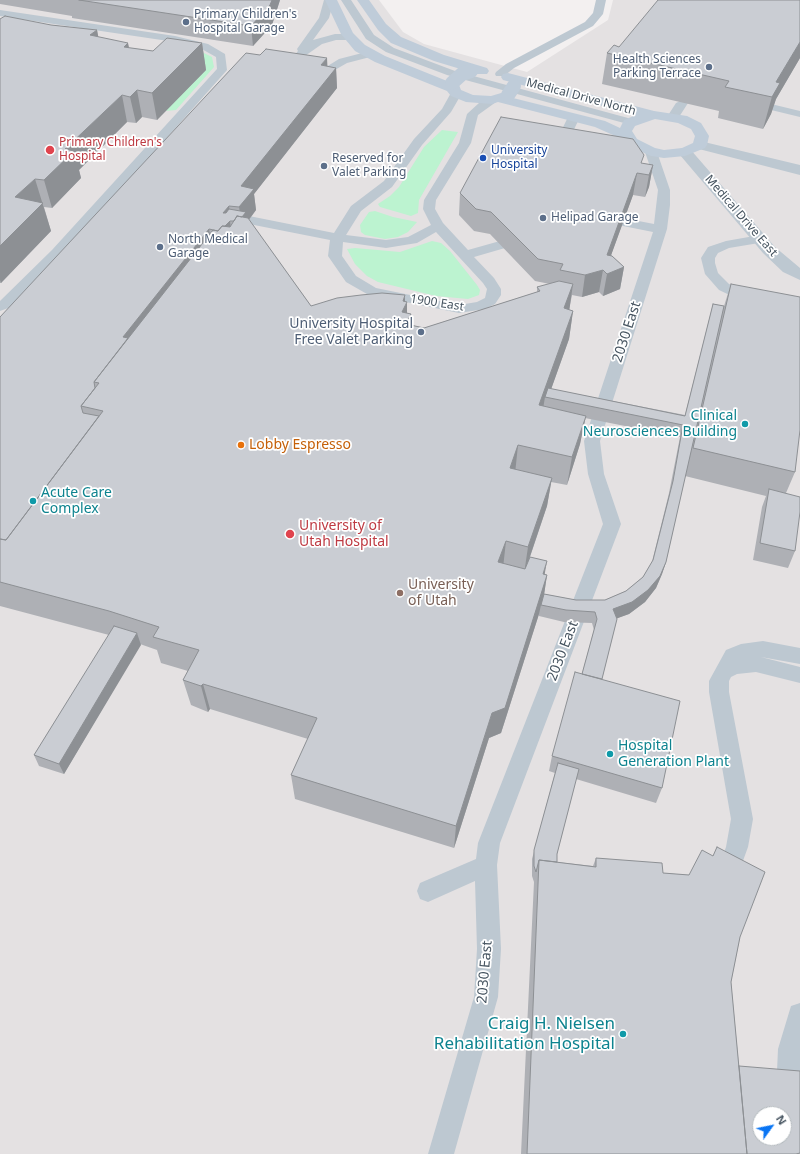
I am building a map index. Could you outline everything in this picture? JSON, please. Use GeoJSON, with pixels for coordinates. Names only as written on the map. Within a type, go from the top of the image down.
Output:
{"type":"FeatureCollection","features":[{"type":"Feature","properties":{"kind":"street"},"geometry":{"type":"LineString","coordinates":[[330,0],[349,37],[370,54],[453,88],[471,99],[504,88]]}},
{"type":"Feature","properties":{"kind":"street"},"geometry":{"type":"LineString","coordinates":[[364,0],[382,27],[396,40],[439,58],[477,71],[504,88]]}},
{"type":"Feature","properties":{"kind":"street"},"geometry":{"type":"LineString","coordinates":[[453,88],[462,74],[477,71]]}},
{"type":"Feature","properties":{"kind":"street","name":"Medical Drive North"},"geometry":{"type":"LineString","coordinates":[[504,88],[619,107],[655,115]]}},
{"type":"Feature","properties":{"kind":"street","name":"Medical Drive North"},"geometry":{"type":"LineString","coordinates":[[504,88],[574,117],[600,124],[626,136],[631,142],[651,152]]}},
{"type":"Feature","properties":{"kind":"street"},"geometry":{"type":"LineString","coordinates":[[626,136],[625,131],[629,123],[640,118],[655,115],[673,117],[690,123],[700,131],[702,136],[700,145]]}},
{"type":"Feature","properties":{"kind":"street"},"geometry":{"type":"LineString","coordinates":[[651,152],[664,154],[685,152],[700,145],[800,170]]}},
{"type":"Feature","properties":{"kind":"street","name":"Medical Drive East"},"geometry":{"type":"LineString","coordinates":[[685,152],[760,240],[778,259],[800,275]]}},
{"type":"Feature","properties":{"kind":"lane"},"geometry":{"type":"LineString","coordinates":[[284,72],[298,56],[306,42],[324,18],[330,0]]}},
{"type":"Feature","properties":{"kind":"lane"},"geometry":{"type":"LineString","coordinates":[[346,0],[370,37],[390,50],[451,73],[624,120]]}},
{"type":"Feature","properties":{"kind":"lane","name":"1900 East"},"geometry":{"type":"LineString","coordinates":[[453,88],[447,110],[418,142],[388,184],[356,209],[338,237],[335,247],[335,256],[351,279],[372,291],[459,309],[480,306],[490,301],[494,295],[494,288],[466,255],[438,226],[429,209],[430,200],[465,143],[473,114],[504,88],[510,66],[589,24],[598,14],[601,0]]}},
{"type":"Feature","properties":{"kind":"lane"},"geometry":{"type":"LineString","coordinates":[[14,16],[24,8]]}},
{"type":"Feature","properties":{"kind":"lane"},"geometry":{"type":"LineString","coordinates":[[0,307],[6,304],[57,254],[222,70],[225,51],[175,39],[127,32],[64,19],[1,14]]}},
{"type":"Feature","properties":{"kind":"lane"},"geometry":{"type":"LineString","coordinates":[[48,29],[64,19]]}},
{"type":"Feature","properties":{"kind":"lane"},"geometry":{"type":"LineString","coordinates":[[118,43],[125,40],[127,32]]}},
{"type":"Feature","properties":{"kind":"lane"},"geometry":{"type":"LineString","coordinates":[[298,56],[323,40],[349,37]]}},
{"type":"Feature","properties":{"kind":"lane"},"geometry":{"type":"LineString","coordinates":[[163,50],[175,39]]}},
{"type":"Feature","properties":{"kind":"lane"},"geometry":{"type":"LineString","coordinates":[[315,77],[342,61],[370,54]]}},
{"type":"Feature","properties":{"kind":"lane"},"geometry":{"type":"LineString","coordinates":[[673,117],[682,103]]}},
{"type":"Feature","properties":{"kind":"lane"},"geometry":{"type":"LineString","coordinates":[[771,107],[800,114]]}},
{"type":"Feature","properties":{"kind":"lane"},"geometry":{"type":"LineString","coordinates":[[559,148],[574,117]]}},
{"type":"Feature","properties":{"kind":"lane","name":"2030 East"},"geometry":{"type":"LineString","coordinates":[[441,1154],[486,997],[489,949],[486,866],[489,843],[612,524],[596,474],[592,441],[660,229],[664,205],[664,190],[651,152]]}},
{"type":"Feature","properties":{"kind":"lane"},"geometry":{"type":"LineString","coordinates":[[249,220],[370,243],[400,243],[423,235],[438,226]]}},
{"type":"Feature","properties":{"kind":"lane"},"geometry":{"type":"LineString","coordinates":[[623,222],[660,229]]}},
{"type":"Feature","properties":{"kind":"lane"},"geometry":{"type":"LineString","coordinates":[[760,240],[726,245],[714,250],[710,254],[708,263],[712,274],[724,287],[743,296],[800,310]]}},
{"type":"Feature","properties":{"kind":"lane"},"geometry":{"type":"LineString","coordinates":[[466,255],[500,245]]}},
{"type":"Feature","properties":{"kind":"lane"},"geometry":{"type":"LineString","coordinates":[[729,869],[737,847],[742,819],[719,692],[719,680],[733,656],[752,649],[763,649],[800,656]]}},
{"type":"Feature","properties":{"kind":"lane"},"geometry":{"type":"LineString","coordinates":[[724,670],[740,665],[756,664],[800,675]]}},
{"type":"Feature","properties":{"kind":"lane"},"geometry":{"type":"LineString","coordinates":[[428,891],[486,866]]}},
{"type":"Feature","properties":{"kind":"lane"},"geometry":{"type":"LineString","coordinates":[[789,1106],[788,1079],[790,1049],[800,1015]]}},
{"type":"Feature","properties":{"kind":"shaded area","name":"University of Utah"},"geometry":{"type":"Polygon","coordinates":[[[0,0],[379,0],[403,32],[424,44],[527,72],[608,20],[613,0],[800,0],[800,1154],[0,1154],[0,0]]]}},
{"type":"Feature","properties":{"kind":"green space"},"geometry":{"type":"Polygon","coordinates":[[[198,50],[212,57],[214,67],[176,110],[166,111],[198,50]]]}},
{"type":"Feature","properties":{"kind":"green space"},"geometry":{"type":"Polygon","coordinates":[[[442,130],[458,132],[419,200],[418,213],[411,216],[380,207],[378,204],[390,196],[399,187],[424,147],[442,130]]]}},
{"type":"Feature","properties":{"kind":"green space"},"geometry":{"type":"Polygon","coordinates":[[[375,211],[393,217],[417,222],[408,232],[398,237],[385,239],[365,235],[361,232],[360,225],[369,212],[375,211]]]}},
{"type":"Feature","properties":{"kind":"green space"},"geometry":{"type":"Polygon","coordinates":[[[432,241],[441,243],[450,251],[477,285],[480,290],[479,295],[468,299],[436,296],[378,282],[367,276],[355,264],[347,249],[355,248],[400,252],[432,241]]]}},
{"type":"Feature","properties":{"kind":"building"},"geometry":{"type":"Polygon","coordinates":[[[79,0],[272,0],[270,5],[251,26],[79,0]]]}},
{"type":"Feature","properties":{"kind":"building","name":"Health Sciences Parking Terrace"},"geometry":{"type":"Polygon","coordinates":[[[658,0],[800,0],[800,42],[776,82],[780,83],[772,97],[725,87],[729,81],[607,53],[614,45],[619,47],[658,0]]]}},
{"type":"Feature","properties":{"kind":"building","name":"Primary Children's Hospital"},"geometry":{"type":"Polygon","coordinates":[[[5,16],[51,25],[97,30],[90,35],[128,43],[124,47],[153,51],[167,38],[202,43],[152,93],[137,90],[130,97],[122,95],[65,149],[74,151],[44,180],[35,179],[15,197],[43,203],[0,246],[0,19],[5,16]]]}},
{"type":"Feature","properties":{"kind":"building","name":"North Medical Garage"},"geometry":{"type":"Polygon","coordinates":[[[266,49],[327,58],[321,65],[336,68],[241,186],[254,189],[239,207],[229,206],[223,213],[226,213],[229,209],[246,212],[242,217],[237,216],[234,221],[230,221],[225,226],[222,226],[218,231],[209,229],[123,337],[128,338],[94,382],[95,388],[81,406],[83,413],[99,416],[6,540],[0,539],[0,317],[246,53],[260,55],[266,49]]]}},
{"type":"Feature","properties":{"kind":"building","name":"Helipad Garage"},"geometry":{"type":"Polygon","coordinates":[[[501,117],[633,139],[644,155],[641,163],[653,165],[649,175],[637,173],[607,255],[612,256],[624,267],[607,274],[603,270],[585,275],[560,270],[563,264],[538,259],[491,212],[476,209],[460,193],[501,117]]]}},
{"type":"Feature","properties":{"kind":"building","name":"University of Utah Hospital"},"geometry":{"type":"Polygon","coordinates":[[[237,216],[248,218],[311,306],[337,298],[361,295],[382,293],[405,295],[403,301],[407,302],[402,312],[411,314],[406,324],[424,328],[540,291],[537,287],[559,281],[573,284],[564,308],[573,311],[539,405],[586,416],[572,457],[518,445],[510,468],[552,478],[528,547],[506,541],[498,562],[525,569],[530,557],[547,561],[543,574],[547,575],[505,708],[492,713],[456,826],[291,775],[317,718],[203,684],[201,686],[183,680],[199,650],[153,637],[159,627],[109,611],[0,582],[0,539],[6,540],[103,411],[81,406],[99,383],[94,382],[213,230],[218,231],[222,226],[230,227],[237,216]]]}},
{"type":"Feature","properties":{"kind":"building","name":"Clinical Neurosciences Building"},"geometry":{"type":"Polygon","coordinates":[[[731,284],[800,297],[800,430],[795,472],[693,448],[731,284]]]}},
{"type":"Feature","properties":{"kind":"building"},"geometry":{"type":"Polygon","coordinates":[[[713,304],[724,306],[666,562],[660,576],[648,590],[632,602],[613,609],[617,619],[602,679],[582,674],[597,619],[595,612],[566,610],[541,605],[544,594],[576,600],[605,600],[626,591],[643,577],[653,560],[673,481],[683,425],[545,397],[548,388],[685,416],[713,304]]]}},
{"type":"Feature","properties":{"kind":"building"},"geometry":{"type":"Polygon","coordinates":[[[769,489],[800,497],[800,512],[795,551],[760,543],[769,489]]]}},
{"type":"Feature","properties":{"kind":"building"},"geometry":{"type":"Polygon","coordinates":[[[114,626],[137,633],[59,764],[34,755],[114,626]]]}},
{"type":"Feature","properties":{"kind":"building","name":"Hospital Generation Plant"},"geometry":{"type":"Polygon","coordinates":[[[575,672],[680,701],[662,788],[552,756],[575,672]]]}},
{"type":"Feature","properties":{"kind":"building"},"geometry":{"type":"Polygon","coordinates":[[[558,763],[579,769],[557,854],[557,862],[539,860],[536,872],[534,866],[534,850],[558,763]]]}},
{"type":"Feature","properties":{"kind":"building","name":"Craig H. Nielsen Rehabilitation Hospital"},"geometry":{"type":"Polygon","coordinates":[[[717,847],[765,872],[740,937],[731,982],[747,1154],[527,1154],[539,860],[596,867],[596,858],[662,863],[663,873],[689,875],[702,850],[713,856],[717,847]]]}},
{"type":"Feature","properties":{"kind":"building"},"geometry":{"type":"Polygon","coordinates":[[[739,1066],[800,1071],[800,1153],[747,1154],[739,1066]]]}},
{"type":"Feature","properties":{"kind":"place","name":"Primary Children's Hospital Garage"},"geometry":{"type":"Point","coordinates":[186,22]}},
{"type":"Feature","properties":{"kind":"place","name":"Health Sciences Parking Terrace"},"geometry":{"type":"Point","coordinates":[709,67]}},
{"type":"Feature","properties":{"kind":"place","name":"Primary Children's Hospital"},"geometry":{"type":"Point","coordinates":[50,150]}},
{"type":"Feature","properties":{"kind":"place","name":"University Hospital"},"geometry":{"type":"Point","coordinates":[483,158]}},
{"type":"Feature","properties":{"kind":"place","name":"Reserved for Valet Parking"},"geometry":{"type":"Point","coordinates":[324,166]}},
{"type":"Feature","properties":{"kind":"place","name":"Helipad Garage"},"geometry":{"type":"Point","coordinates":[543,218]}},
{"type":"Feature","properties":{"kind":"place","name":"North Medical Garage"},"geometry":{"type":"Point","coordinates":[160,247]}},
{"type":"Feature","properties":{"kind":"place","name":"University Hospital Free Valet Parking"},"geometry":{"type":"Point","coordinates":[421,332]}},
{"type":"Feature","properties":{"kind":"place","name":"Clinical Neurosciences Building"},"geometry":{"type":"Point","coordinates":[745,424]}},
{"type":"Feature","properties":{"kind":"place","name":"Lobby Espresso"},"geometry":{"type":"Point","coordinates":[241,445]}},
{"type":"Feature","properties":{"kind":"place","name":"Acute Care Complex"},"geometry":{"type":"Point","coordinates":[33,501]}},
{"type":"Feature","properties":{"kind":"place","name":"University of Utah Hospital"},"geometry":{"type":"Point","coordinates":[290,534]}},
{"type":"Feature","properties":{"kind":"place","name":"University of Utah"},"geometry":{"type":"Point","coordinates":[400,593]}},
{"type":"Feature","properties":{"kind":"place","name":"Hospital Generation Plant"},"geometry":{"type":"Point","coordinates":[610,754]}},
{"type":"Feature","properties":{"kind":"place","name":"Craig H. Nielsen Rehabilitation Hospital"},"geometry":{"type":"Point","coordinates":[623,1034]}}]}
